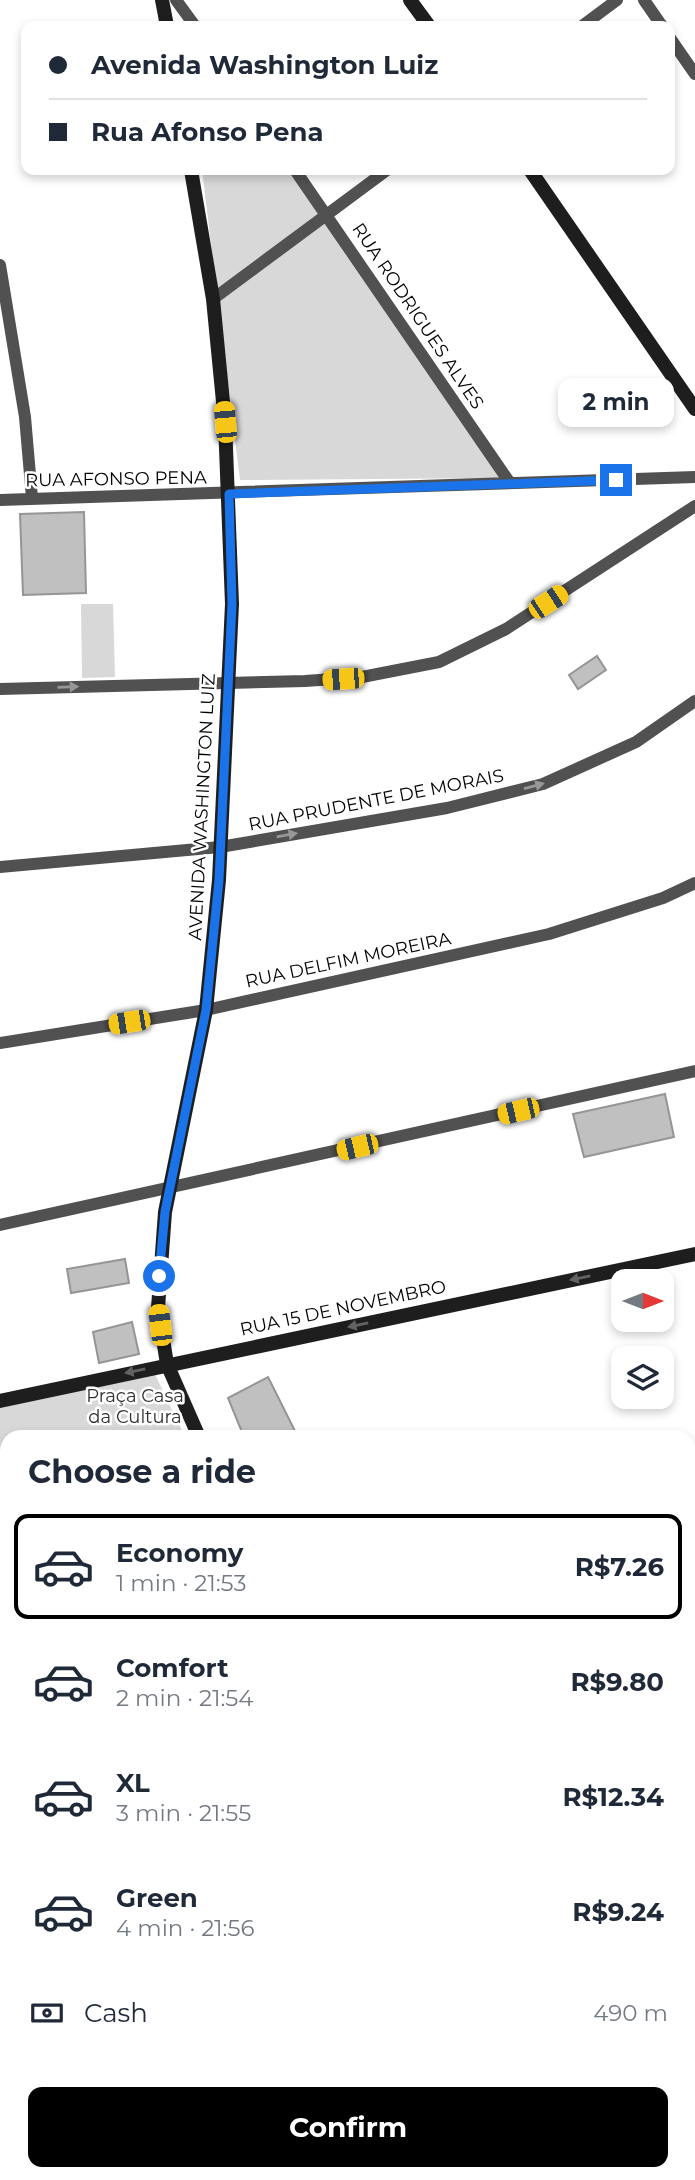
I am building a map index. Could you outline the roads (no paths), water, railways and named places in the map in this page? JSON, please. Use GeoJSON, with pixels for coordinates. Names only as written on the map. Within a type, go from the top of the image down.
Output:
{"type":"FeatureCollection","features":[{"type":"Feature","properties":{"kind":"main road"},"geometry":{"type":"LineString","coordinates":[[162,0],[166,21]]}},
{"type":"Feature","properties":{"kind":"main road"},"geometry":{"type":"LineString","coordinates":[[410,0],[425,21]]}},
{"type":"Feature","properties":{"kind":"main road","name":"AVENIDA WASHINGTON LUIZ"},"geometry":{"type":"LineString","coordinates":[[192,175],[213,299],[229,494],[232,604],[220,847],[206,1010],[161,1241],[159,1297],[167,1364],[196,1430]]}},
{"type":"Feature","properties":{"kind":"main road"},"geometry":{"type":"LineString","coordinates":[[533,175],[695,409]]}},
{"type":"Feature","properties":{"kind":"main road","name":"RUA 15 DE NOVEMBRO"},"geometry":{"type":"LineString","coordinates":[[0,1401],[695,1254]]}},
{"type":"Feature","properties":{"kind":"street"},"geometry":{"type":"LineString","coordinates":[[176,0],[191,21]]}},
{"type":"Feature","properties":{"kind":"street"},"geometry":{"type":"LineString","coordinates":[[589,21],[617,0]]}},
{"type":"Feature","properties":{"kind":"street"},"geometry":{"type":"LineString","coordinates":[[644,0],[659,21]]}},
{"type":"Feature","properties":{"kind":"street"},"geometry":{"type":"LineString","coordinates":[[675,45],[695,74]]}},
{"type":"Feature","properties":{"kind":"street","name":"RUA RODRIGUES ALVES"},"geometry":{"type":"LineString","coordinates":[[299,175],[510,483]]}},
{"type":"Feature","properties":{"kind":"street"},"geometry":{"type":"LineString","coordinates":[[213,299],[380,175]]}},
{"type":"Feature","properties":{"kind":"street"},"geometry":{"type":"LineString","coordinates":[[0,265],[25,417],[32,498]]}},
{"type":"Feature","properties":{"kind":"street","name":"RUA AFONSO PENA"},"geometry":{"type":"LineString","coordinates":[[0,500],[695,477]]}},
{"type":"Feature","properties":{"kind":"street"},"geometry":{"type":"LineString","coordinates":[[0,689],[362,677],[439,662],[506,629],[695,506]]}},
{"type":"Feature","properties":{"kind":"street","name":"RUA PRUDENTE DE MORAIS"},"geometry":{"type":"LineString","coordinates":[[0,867],[220,847],[447,808],[544,784],[636,742],[695,701]]}},
{"type":"Feature","properties":{"kind":"street","name":"RUA DELFIM MOREIRA"},"geometry":{"type":"LineString","coordinates":[[0,1043],[206,1010],[549,934],[663,898],[695,883]]}},
{"type":"Feature","properties":{"kind":"street"},"geometry":{"type":"LineString","coordinates":[[0,1225],[170,1190],[695,1071]]}},
{"type":"Feature","properties":{"kind":"park label","name":"Praça Casa da Cultura"},"geometry":{"type":"Point","coordinates":[135,1406]}}]}
